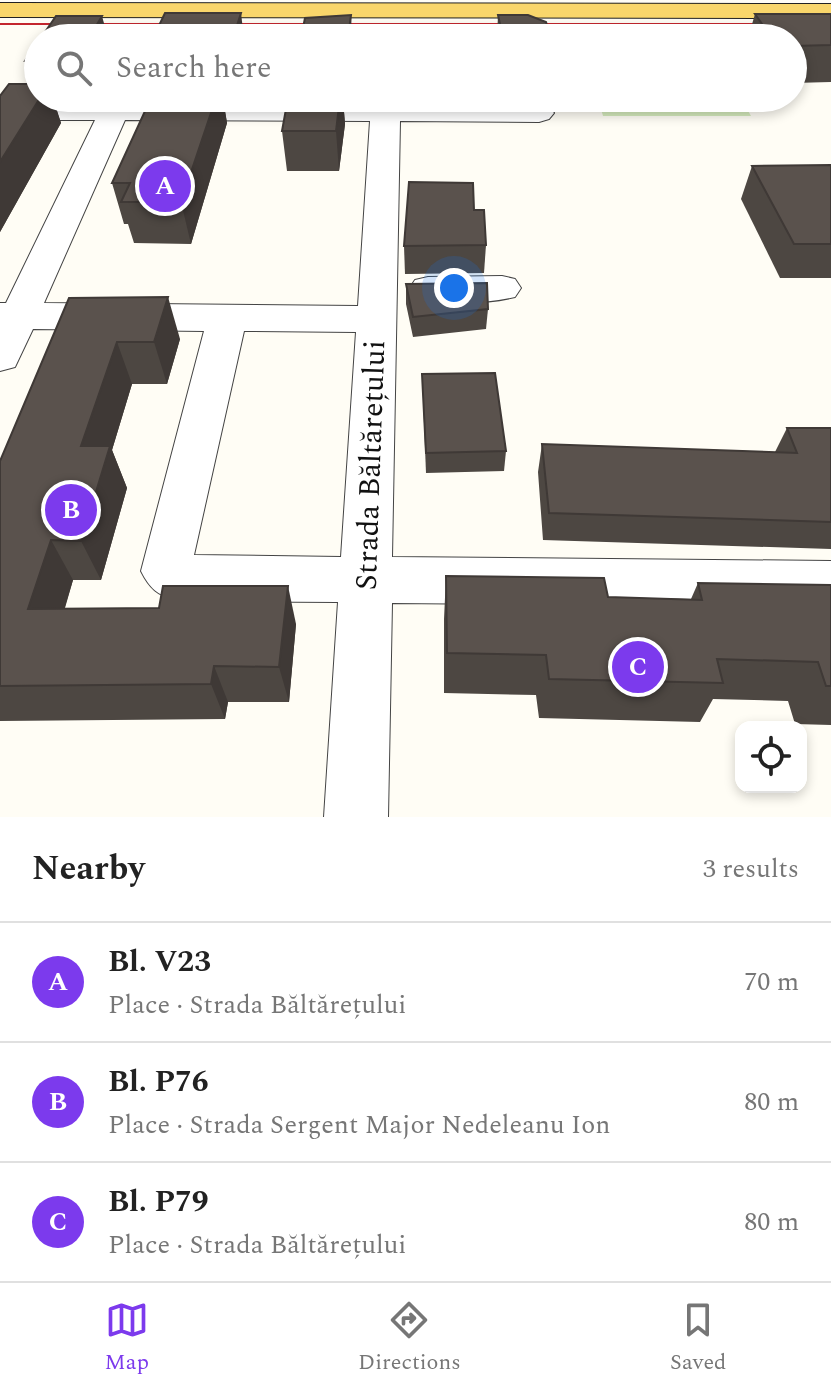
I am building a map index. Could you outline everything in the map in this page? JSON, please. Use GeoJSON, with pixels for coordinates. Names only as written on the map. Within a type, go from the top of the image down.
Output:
{"type":"FeatureCollection","features":[{"type":"Feature","properties":{"kind":"main road"},"geometry":{"type":"LineString","coordinates":[[0,10],[746,6],[831,11]]}},
{"type":"Feature","properties":{"kind":"main road"},"geometry":{"type":"LineString","coordinates":[[807,32],[831,32]]}},
{"type":"Feature","properties":{"kind":"main road"},"geometry":{"type":"LineString","coordinates":[[0,34],[24,34]]}},
{"type":"Feature","properties":{"kind":"street"},"geometry":{"type":"LineString","coordinates":[[0,111],[24,110]]}},
{"type":"Feature","properties":{"kind":"street"},"geometry":{"type":"LineString","coordinates":[[0,357],[10,316],[113,112]]}},
{"type":"Feature","properties":{"kind":"street"},"geometry":{"type":"LineString","coordinates":[[385,112],[539,113]]}},
{"type":"Feature","properties":{"kind":"street","name":"Strada Băltărețului"},"geometry":{"type":"LineString","coordinates":[[356,817],[385,112]]}},
{"type":"Feature","properties":{"kind":"street"},"geometry":{"type":"LineString","coordinates":[[10,316],[227,318],[502,288]]}},
{"type":"Feature","properties":{"kind":"street"},"geometry":{"type":"LineString","coordinates":[[227,318],[167,571],[176,578],[831,584]]}},
{"type":"Feature","properties":{"kind":"green space"},"geometry":{"type":"Polygon","coordinates":[[[602,112],[749,112],[751,116],[603,116],[602,112]]]}},
{"type":"Feature","properties":{"kind":"building"},"geometry":{"type":"Polygon","coordinates":[[[165,13],[241,13],[237,24],[160,24],[165,13]]]}},
{"type":"Feature","properties":{"kind":"building"},"geometry":{"type":"Polygon","coordinates":[[[755,14],[831,14],[831,45],[807,46],[807,24],[762,24],[755,14]]]}},
{"type":"Feature","properties":{"kind":"building"},"geometry":{"type":"Polygon","coordinates":[[[351,15],[350,24],[304,24],[305,18],[351,15]]]}},
{"type":"Feature","properties":{"kind":"building"},"geometry":{"type":"Polygon","coordinates":[[[498,15],[528,15],[547,24],[500,24],[498,15]]]}},
{"type":"Feature","properties":{"kind":"building"},"geometry":{"type":"Polygon","coordinates":[[[56,16],[102,16],[97,24],[51,24],[56,16]]]}},
{"type":"Feature","properties":{"kind":"building"},"geometry":{"type":"Polygon","coordinates":[[[9,84],[24,84],[24,112],[31,112],[0,162],[0,96],[9,84]]]}},
{"type":"Feature","properties":{"kind":"building"},"geometry":{"type":"Polygon","coordinates":[[[145,112],[211,112],[181,202],[121,202],[130,183],[112,183],[145,112]]]}},
{"type":"Feature","properties":{"kind":"building"},"geometry":{"type":"Polygon","coordinates":[[[285,112],[338,112],[336,131],[282,131],[285,112]]]}},
{"type":"Feature","properties":{"kind":"building"},"geometry":{"type":"Polygon","coordinates":[[[831,165],[831,244],[794,244],[752,166],[831,165]]]}},
{"type":"Feature","properties":{"kind":"building"},"geometry":{"type":"Polygon","coordinates":[[[409,182],[473,183],[474,210],[484,210],[486,245],[404,246],[409,182]]]}},
{"type":"Feature","properties":{"kind":"building"},"geometry":{"type":"Polygon","coordinates":[[[487,283],[488,309],[413,317],[406,284],[487,283]]]}},
{"type":"Feature","properties":{"kind":"building"},"geometry":{"type":"Polygon","coordinates":[[[168,297],[154,342],[117,342],[81,446],[110,446],[81,541],[51,540],[28,609],[159,608],[163,586],[288,586],[279,667],[214,666],[211,684],[0,686],[0,461],[69,298],[168,297]]]}},
{"type":"Feature","properties":{"kind":"building"},"geometry":{"type":"Polygon","coordinates":[[[495,373],[506,451],[426,453],[422,374],[495,373]]]}},
{"type":"Feature","properties":{"kind":"building"},"geometry":{"type":"Polygon","coordinates":[[[787,428],[831,428],[831,522],[549,513],[542,444],[797,453],[787,428]]]}},
{"type":"Feature","properties":{"kind":"building"},"geometry":{"type":"Polygon","coordinates":[[[446,576],[604,578],[608,597],[702,600],[698,583],[831,585],[831,686],[826,686],[818,662],[717,659],[723,683],[549,679],[546,655],[447,653],[446,576]]]}},
{"type":"Feature","properties":{"kind":"tram line"},"geometry":{"type":"LineString","coordinates":[[0,24],[180,24]]}},
{"type":"Feature","properties":{"kind":"tram line"},"geometry":{"type":"LineString","coordinates":[[220,24],[776,24]]}},
{"type":"Feature","properties":{"kind":"place","name":"Bl. V23"},"geometry":{"type":"Point","coordinates":[165,186]}},
{"type":"Feature","properties":{"kind":"place","name":"Bl. P76"},"geometry":{"type":"Point","coordinates":[71,510]}},
{"type":"Feature","properties":{"kind":"place","name":"Bl. P79"},"geometry":{"type":"Point","coordinates":[638,667]}}]}
